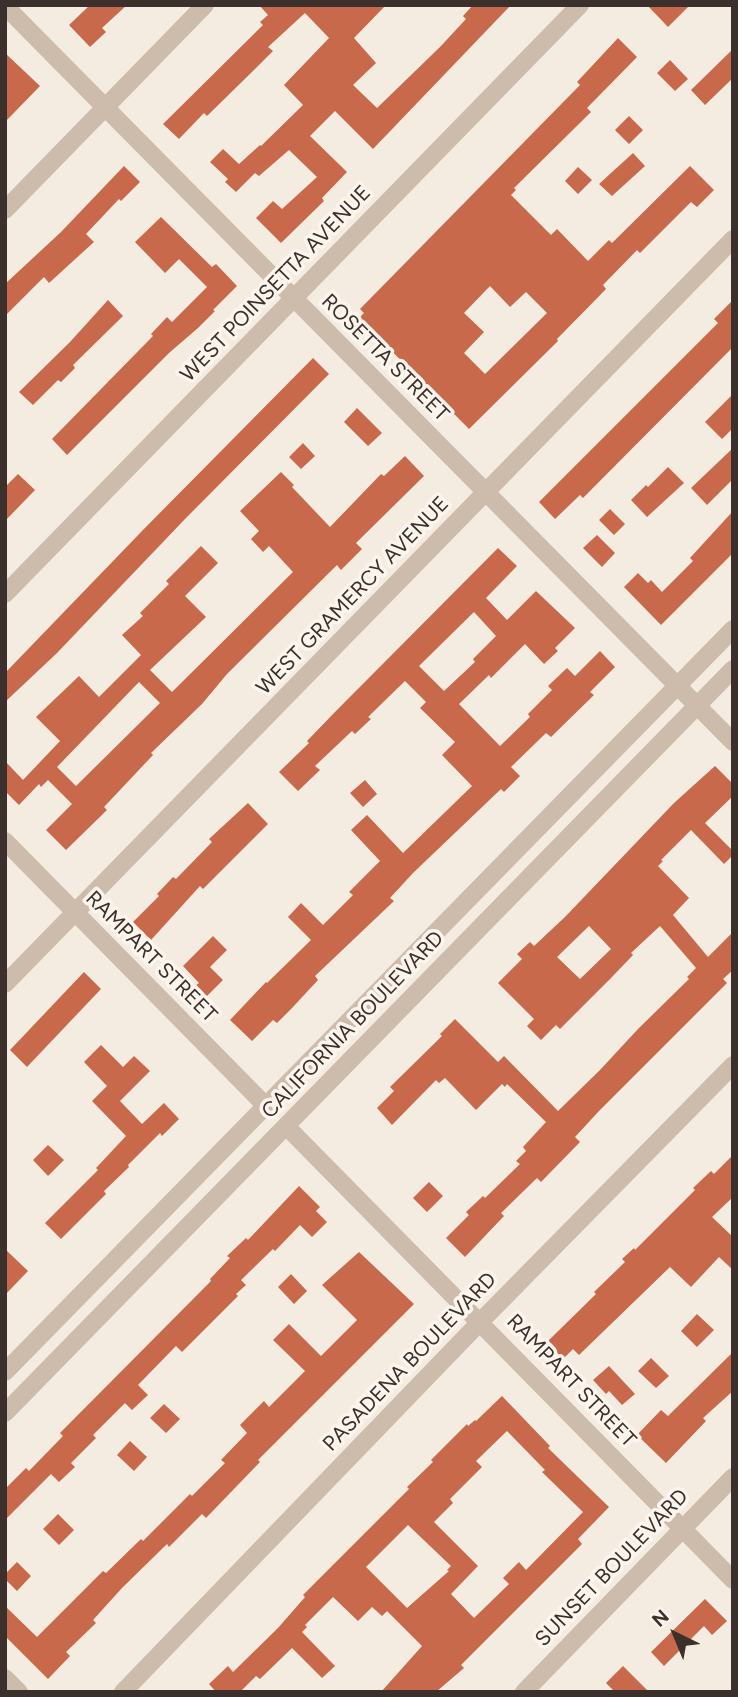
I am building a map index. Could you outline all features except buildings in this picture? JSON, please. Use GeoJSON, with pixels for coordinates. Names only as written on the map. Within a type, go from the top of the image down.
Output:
{"type":"FeatureCollection","features":[{"type":"Feature","properties":{"kind":"street"},"geometry":{"type":"LineString","coordinates":[[5,210],[205,5]]}},
{"type":"Feature","properties":{"kind":"street","name":"WEST POINSETTA AVENUE"},"geometry":{"type":"LineString","coordinates":[[5,594],[580,5]]}},
{"type":"Feature","properties":{"kind":"street","name":"ROSETTA STREET"},"geometry":{"type":"LineString","coordinates":[[5,6],[733,742]]}},
{"type":"Feature","properties":{"kind":"street","name":"WEST GRAMERCY AVENUE"},"geometry":{"type":"LineString","coordinates":[[5,984],[733,239]]}},
{"type":"Feature","properties":{"kind":"street","name":"CALIFORNIA BOULEVARD"},"geometry":{"type":"LineString","coordinates":[[5,1373],[733,629]]}},
{"type":"Feature","properties":{"kind":"street","name":"CALIFORNIA BOULEVARD"},"geometry":{"type":"LineString","coordinates":[[5,1413],[733,669]]}},
{"type":"Feature","properties":{"kind":"street","name":"RAMPART STREET"},"geometry":{"type":"LineString","coordinates":[[5,841],[265,1105],[286,1100],[291,1106],[286,1126],[456,1299],[481,1321],[733,1580]]}},
{"type":"Feature","properties":{"kind":"street"},"geometry":{"type":"LineString","coordinates":[[473,895],[493,914]]}},
{"type":"Feature","properties":{"kind":"street","name":"PASADENA BOULEVARD"},"geometry":{"type":"LineString","coordinates":[[122,1692],[733,1065]]}},
{"type":"Feature","properties":{"kind":"street"},"geometry":{"type":"LineString","coordinates":[[60,1318],[80,1337]]}},
{"type":"Feature","properties":{"kind":"street","name":"SUNSET BOULEVARD"},"geometry":{"type":"LineString","coordinates":[[524,1692],[733,1477]]}},
{"type":"Feature","properties":{"kind":"street"},"geometry":{"type":"LineString","coordinates":[[5,1678],[19,1692]]}}]}
